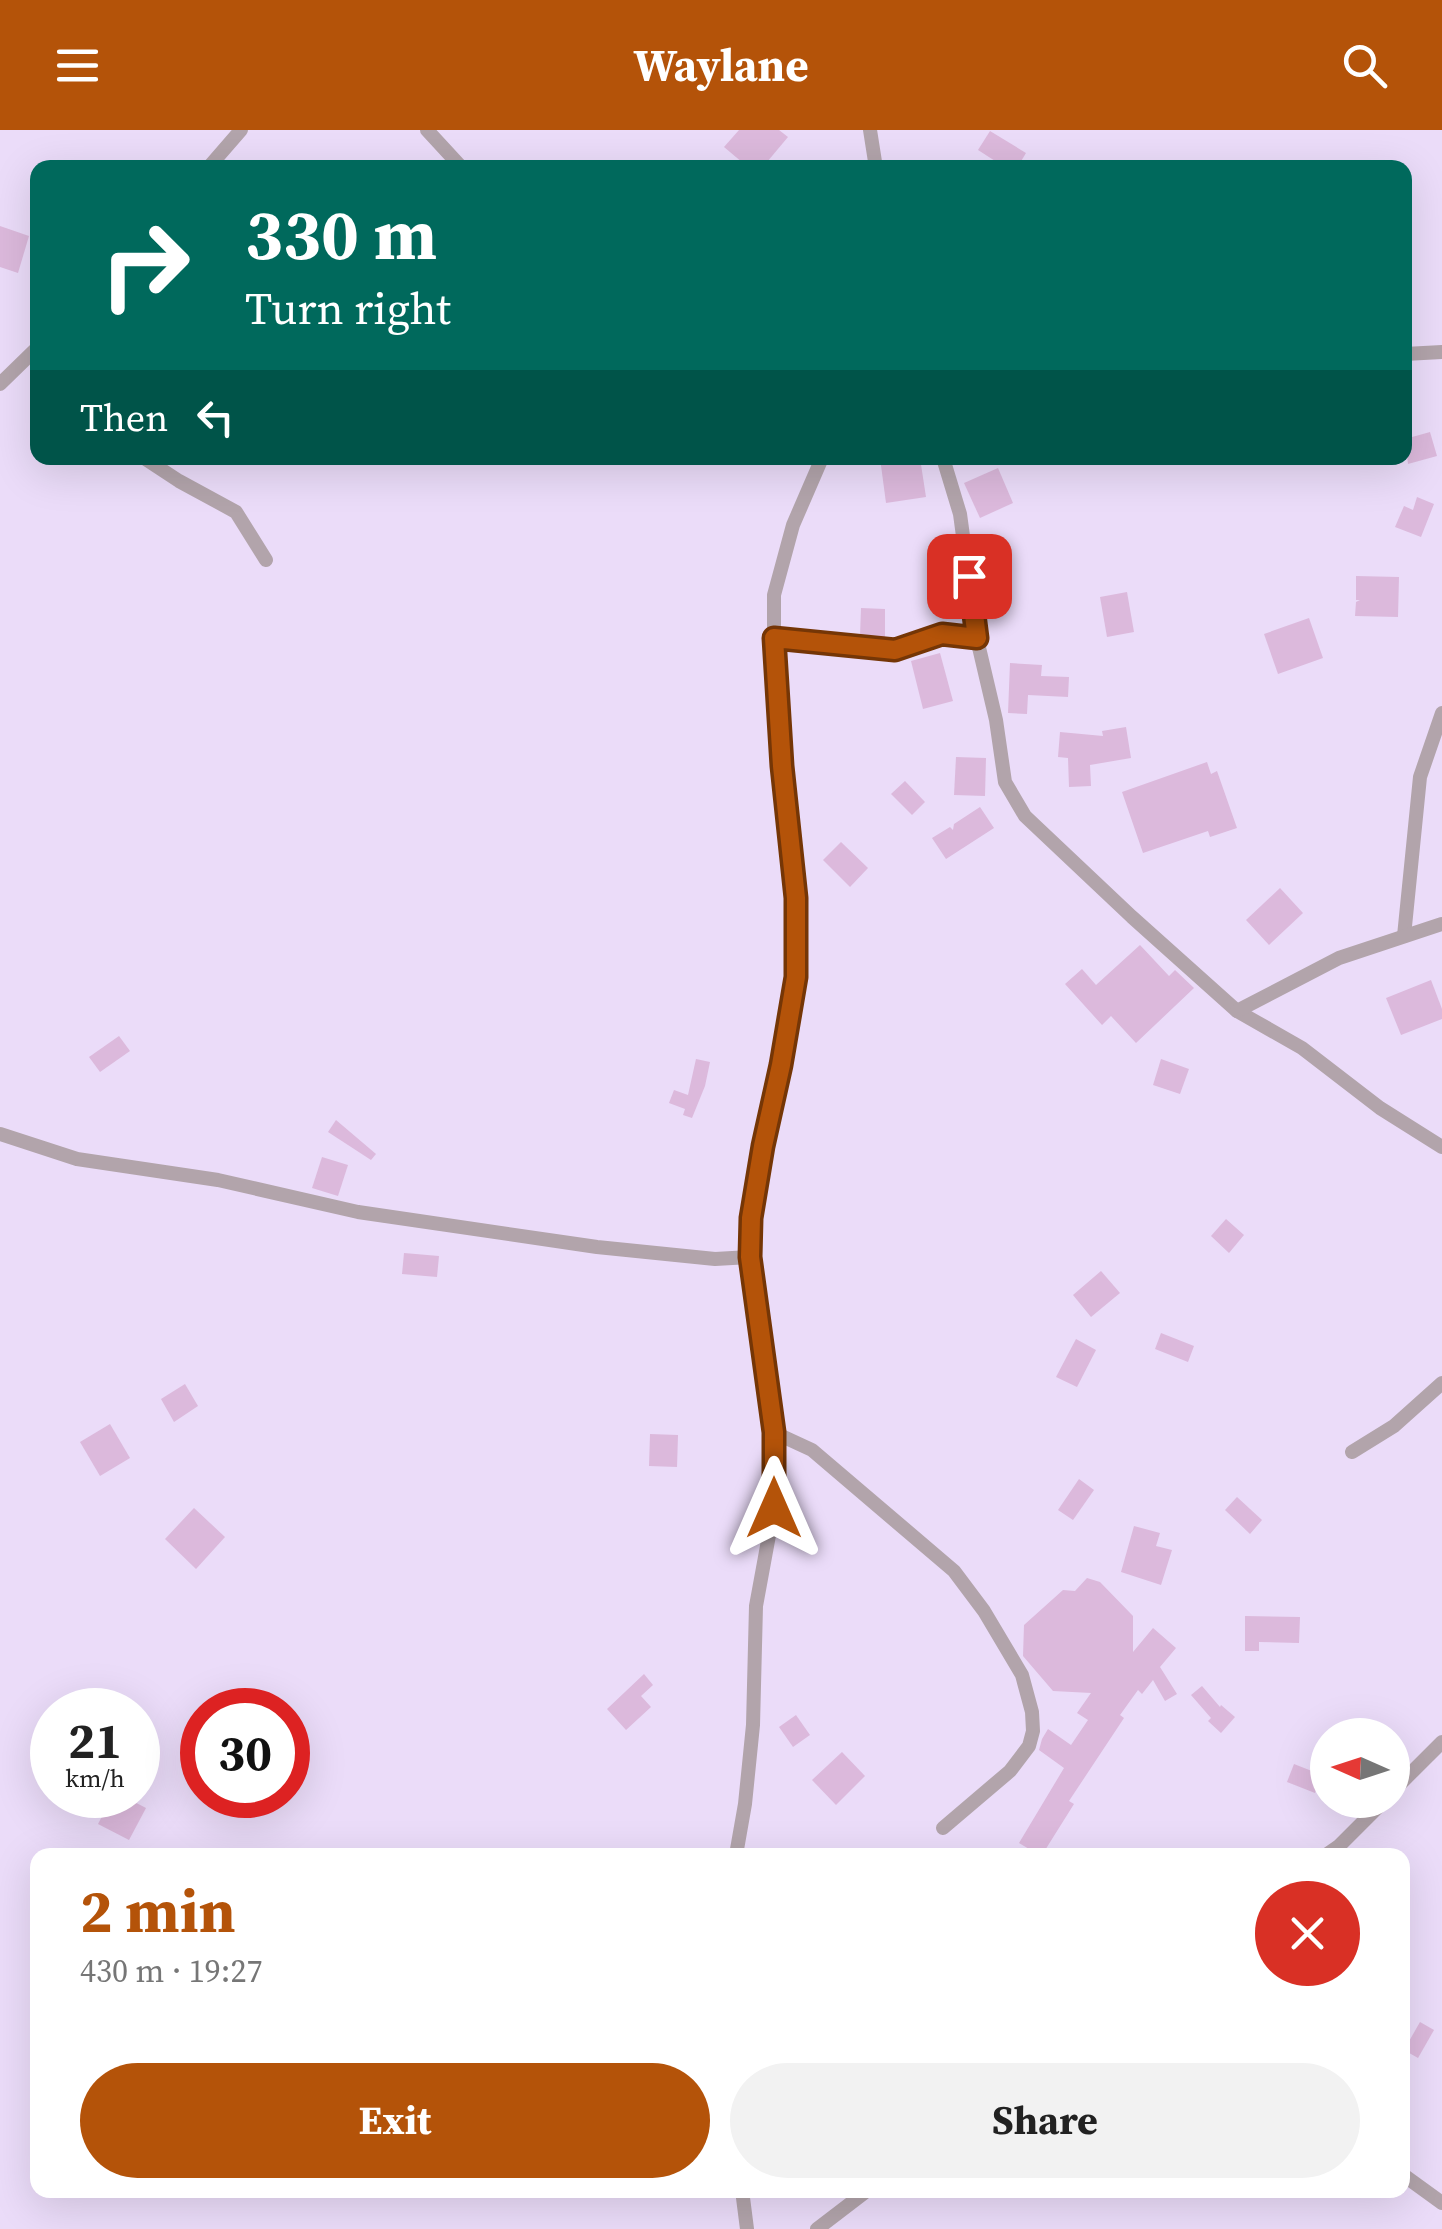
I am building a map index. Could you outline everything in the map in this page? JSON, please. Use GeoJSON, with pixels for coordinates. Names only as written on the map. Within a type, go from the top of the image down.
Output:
{"type":"FeatureCollection","features":[{"type":"Feature","properties":{"kind":"street"},"geometry":{"type":"LineString","coordinates":[[215,160],[241,130]]}},
{"type":"Feature","properties":{"kind":"street"},"geometry":{"type":"LineString","coordinates":[[427,130],[455,160]]}},
{"type":"Feature","properties":{"kind":"street"},"geometry":{"type":"LineString","coordinates":[[870,130],[875,160]]}},
{"type":"Feature","properties":{"kind":"street"},"geometry":{"type":"LineString","coordinates":[[1412,354],[1442,352]]}},
{"type":"Feature","properties":{"kind":"street"},"geometry":{"type":"LineString","coordinates":[[0,384],[30,355]]}},
{"type":"Feature","properties":{"kind":"street"},"geometry":{"type":"LineString","coordinates":[[155,465],[236,512],[266,560]]}},
{"type":"Feature","properties":{"kind":"street"},"geometry":{"type":"LineString","coordinates":[[737,1848],[752,1725],[756,1606],[774,1508],[774,1432],[750,1257],[751,1218],[796,977],[796,898],[782,766],[774,594],[793,525],[819,465]]}},
{"type":"Feature","properties":{"kind":"street"},"geometry":{"type":"LineString","coordinates":[[946,465],[960,514],[977,638],[1006,782],[1025,816],[1237,1011],[1302,1048],[1380,1108],[1442,1147]]}},
{"type":"Feature","properties":{"kind":"street"},"geometry":{"type":"LineString","coordinates":[[774,638],[895,650],[942,634],[977,638]]}},
{"type":"Feature","properties":{"kind":"street"},"geometry":{"type":"LineString","coordinates":[[1404,936],[1420,778],[1442,713]]}},
{"type":"Feature","properties":{"kind":"street"},"geometry":{"type":"LineString","coordinates":[[1237,1011],[1339,958],[1442,924]]}},
{"type":"Feature","properties":{"kind":"street"},"geometry":{"type":"LineString","coordinates":[[0,1134],[77,1159],[218,1180],[376,1215],[597,1247],[715,1258],[750,1257]]}},
{"type":"Feature","properties":{"kind":"street"},"geometry":{"type":"LineString","coordinates":[[1352,1452],[1394,1426],[1442,1383]]}},
{"type":"Feature","properties":{"kind":"street"},"geometry":{"type":"LineString","coordinates":[[774,1432],[812,1450],[954,1571],[984,1611],[1022,1675],[1034,1731],[1029,1746],[1010,1771],[943,1828]]}},
{"type":"Feature","properties":{"kind":"street"},"geometry":{"type":"LineString","coordinates":[[1410,1774],[1442,1742]]}},
{"type":"Feature","properties":{"kind":"street"},"geometry":{"type":"LineString","coordinates":[[1337,1848],[1367,1818]]}},
{"type":"Feature","properties":{"kind":"street"},"geometry":{"type":"LineString","coordinates":[[1410,2180],[1442,2202]]}},
{"type":"Feature","properties":{"kind":"street"},"geometry":{"type":"LineString","coordinates":[[743,2198],[747,2229]]}},
{"type":"Feature","properties":{"kind":"street"},"geometry":{"type":"LineString","coordinates":[[817,2229],[858,2198]]}},
{"type":"Feature","properties":{"kind":"building"},"geometry":{"type":"Polygon","coordinates":[[[739,130],[779,130],[788,137],[769,160],[739,160],[724,147],[739,130]]]}},
{"type":"Feature","properties":{"kind":"building"},"geometry":{"type":"Polygon","coordinates":[[[990,131],[1026,153],[1022,160],[994,160],[978,150],[990,131]]]}},
{"type":"Feature","properties":{"kind":"building"},"geometry":{"type":"Polygon","coordinates":[[[0,226],[29,236],[18,273],[0,267],[0,226]]]}},
{"type":"Feature","properties":{"kind":"building"},"geometry":{"type":"Polygon","coordinates":[[[1430,432],[1437,456],[1412,463],[1412,437],[1430,432]]]}},
{"type":"Feature","properties":{"kind":"building"},"geometry":{"type":"Polygon","coordinates":[[[881,465],[921,465],[926,497],[886,503],[881,465]]]}},
{"type":"Feature","properties":{"kind":"building"},"geometry":{"type":"Polygon","coordinates":[[[998,468],[1013,503],[980,518],[964,483],[998,468]]]}},
{"type":"Feature","properties":{"kind":"building"},"geometry":{"type":"Polygon","coordinates":[[[1417,497],[1434,504],[1421,537],[1395,527],[1404,506],[1413,510],[1417,497]]]}},
{"type":"Feature","properties":{"kind":"building"},"geometry":{"type":"Polygon","coordinates":[[[1356,576],[1399,577],[1398,617],[1355,616],[1356,602],[1360,600],[1356,600],[1356,576]]]}},
{"type":"Feature","properties":{"kind":"building"},"geometry":{"type":"Polygon","coordinates":[[[1127,592],[1134,632],[1107,637],[1100,597],[1127,592]]]}},
{"type":"Feature","properties":{"kind":"building"},"geometry":{"type":"Polygon","coordinates":[[[861,608],[885,609],[885,638],[860,636],[861,608]]]}},
{"type":"Feature","properties":{"kind":"building"},"geometry":{"type":"Polygon","coordinates":[[[1309,618],[1323,658],[1278,674],[1264,634],[1309,618]]]}},
{"type":"Feature","properties":{"kind":"building"},"geometry":{"type":"Polygon","coordinates":[[[940,653],[953,701],[923,709],[911,661],[940,653]]]}},
{"type":"Feature","properties":{"kind":"building"},"geometry":{"type":"Polygon","coordinates":[[[1010,663],[1042,665],[1041,676],[1069,677],[1068,697],[1028,695],[1027,714],[1008,713],[1010,663]]]}},
{"type":"Feature","properties":{"kind":"building"},"geometry":{"type":"Polygon","coordinates":[[[1126,727],[1131,758],[1090,765],[1091,786],[1069,787],[1068,758],[1058,757],[1060,732],[1103,736],[1102,731],[1126,727]]]}},
{"type":"Feature","properties":{"kind":"building"},"geometry":{"type":"Polygon","coordinates":[[[956,757],[986,758],[985,796],[954,795],[956,757]]]}},
{"type":"Feature","properties":{"kind":"building"},"geometry":{"type":"Polygon","coordinates":[[[1207,762],[1211,774],[1217,771],[1237,828],[1210,837],[1208,831],[1143,853],[1122,792],[1207,762]]]}},
{"type":"Feature","properties":{"kind":"building"},"geometry":{"type":"Polygon","coordinates":[[[905,781],[925,802],[912,815],[891,794],[905,781]]]}},
{"type":"Feature","properties":{"kind":"building"},"geometry":{"type":"Polygon","coordinates":[[[980,807],[994,828],[946,859],[932,838],[950,827],[953,830],[954,824],[980,807]]]}},
{"type":"Feature","properties":{"kind":"building"},"geometry":{"type":"Polygon","coordinates":[[[841,842],[868,868],[850,887],[823,860],[841,842]]]}},
{"type":"Feature","properties":{"kind":"building"},"geometry":{"type":"Polygon","coordinates":[[[1280,888],[1303,913],[1269,945],[1246,920],[1280,888]]]}},
{"type":"Feature","properties":{"kind":"building"},"geometry":{"type":"Polygon","coordinates":[[[1140,945],[1169,976],[1175,970],[1194,988],[1136,1043],[1111,1016],[1102,1025],[1065,984],[1082,969],[1096,985],[1140,945]]]}},
{"type":"Feature","properties":{"kind":"building"},"geometry":{"type":"Polygon","coordinates":[[[1431,980],[1442,1019],[1401,1035],[1386,998],[1431,980]]]}},
{"type":"Feature","properties":{"kind":"building"},"geometry":{"type":"Polygon","coordinates":[[[119,1036],[130,1051],[100,1072],[89,1057],[119,1036]]]}},
{"type":"Feature","properties":{"kind":"building"},"geometry":{"type":"Polygon","coordinates":[[[696,1059],[710,1062],[692,1118],[683,1115],[685,1109],[669,1103],[674,1090],[688,1095],[696,1059]]]}},
{"type":"Feature","properties":{"kind":"building"},"geometry":{"type":"Polygon","coordinates":[[[1161,1059],[1189,1069],[1180,1094],[1153,1085],[1161,1059]]]}},
{"type":"Feature","properties":{"kind":"building"},"geometry":{"type":"Polygon","coordinates":[[[336,1120],[376,1154],[371,1160],[328,1132],[336,1120]]]}},
{"type":"Feature","properties":{"kind":"building"},"geometry":{"type":"Polygon","coordinates":[[[322,1157],[348,1165],[338,1196],[312,1188],[322,1157]]]}},
{"type":"Feature","properties":{"kind":"building"},"geometry":{"type":"Polygon","coordinates":[[[1226,1219],[1244,1235],[1229,1253],[1211,1236],[1226,1219]]]}},
{"type":"Feature","properties":{"kind":"building"},"geometry":{"type":"Polygon","coordinates":[[[404,1253],[439,1256],[437,1277],[402,1274],[404,1253]]]}},
{"type":"Feature","properties":{"kind":"building"},"geometry":{"type":"Polygon","coordinates":[[[1101,1271],[1120,1293],[1091,1317],[1073,1295],[1101,1271]]]}},
{"type":"Feature","properties":{"kind":"building"},"geometry":{"type":"Polygon","coordinates":[[[1161,1333],[1194,1346],[1188,1362],[1155,1349],[1161,1333]]]}},
{"type":"Feature","properties":{"kind":"building"},"geometry":{"type":"Polygon","coordinates":[[[1076,1339],[1096,1350],[1077,1387],[1056,1377],[1076,1339]]]}},
{"type":"Feature","properties":{"kind":"building"},"geometry":{"type":"Polygon","coordinates":[[[185,1384],[198,1406],[174,1422],[161,1399],[185,1384]]]}},
{"type":"Feature","properties":{"kind":"building"},"geometry":{"type":"Polygon","coordinates":[[[110,1424],[130,1458],[100,1476],[80,1442],[110,1424]]]}},
{"type":"Feature","properties":{"kind":"building"},"geometry":{"type":"Polygon","coordinates":[[[650,1434],[678,1435],[677,1467],[649,1466],[650,1434]]]}},
{"type":"Feature","properties":{"kind":"building"},"geometry":{"type":"Polygon","coordinates":[[[1079,1479],[1094,1490],[1073,1520],[1058,1510],[1079,1479]]]}},
{"type":"Feature","properties":{"kind":"building"},"geometry":{"type":"Polygon","coordinates":[[[1237,1497],[1262,1520],[1250,1534],[1225,1510],[1237,1497]]]}},
{"type":"Feature","properties":{"kind":"building"},"geometry":{"type":"Polygon","coordinates":[[[194,1508],[225,1537],[196,1569],[165,1539],[194,1508]]]}},
{"type":"Feature","properties":{"kind":"building"},"geometry":{"type":"Polygon","coordinates":[[[1134,1526],[1160,1533],[1156,1546],[1172,1550],[1161,1585],[1121,1572],[1134,1526]]]}},
{"type":"Feature","properties":{"kind":"building"},"geometry":{"type":"Polygon","coordinates":[[[1087,1578],[1100,1582],[1133,1616],[1133,1652],[1153,1628],[1176,1648],[1160,1667],[1177,1694],[1165,1701],[1153,1680],[1142,1694],[1138,1690],[1069,1801],[1074,1804],[1046,1848],[1027,1848],[1019,1843],[1064,1768],[1039,1750],[1042,1739],[1048,1729],[1071,1745],[1088,1720],[1077,1713],[1091,1693],[1053,1691],[1023,1656],[1024,1625],[1063,1590],[1075,1591],[1087,1578]]]}},
{"type":"Feature","properties":{"kind":"building"},"geometry":{"type":"Polygon","coordinates":[[[1245,1616],[1300,1617],[1299,1643],[1259,1642],[1259,1651],[1245,1651],[1245,1616]]]}},
{"type":"Feature","properties":{"kind":"building"},"geometry":{"type":"Polygon","coordinates":[[[644,1674],[653,1685],[641,1696],[651,1707],[626,1730],[607,1709],[644,1674]]]}},
{"type":"Feature","properties":{"kind":"building"},"geometry":{"type":"Polygon","coordinates":[[[1202,1686],[1235,1717],[1221,1733],[1191,1695],[1202,1686]]]}},
{"type":"Feature","properties":{"kind":"building"},"geometry":{"type":"Polygon","coordinates":[[[796,1715],[810,1735],[793,1747],[779,1727],[796,1715]]]}},
{"type":"Feature","properties":{"kind":"building"},"geometry":{"type":"Polygon","coordinates":[[[842,1752],[865,1776],[836,1805],[812,1780],[842,1752]]]}},
{"type":"Feature","properties":{"kind":"building"},"geometry":{"type":"Polygon","coordinates":[[[1294,1764],[1310,1770],[1310,1791],[1287,1782],[1294,1764]]]}},
{"type":"Feature","properties":{"kind":"building"},"geometry":{"type":"Polygon","coordinates":[[[101,1818],[141,1818],[129,1840],[98,1824],[101,1818]]]}},
{"type":"Feature","properties":{"kind":"building"},"geometry":{"type":"Polygon","coordinates":[[[1420,2022],[1434,2030],[1418,2058],[1410,2053],[1410,2040],[1420,2022]]]}},
{"type":"Feature","properties":{"kind":"route"},"geometry":{"type":"LineString","coordinates":[[774,1508],[774,1432],[750,1257],[751,1218],[796,977],[796,898],[774,638],[895,650],[942,634],[977,638],[969,576]]}}]}
